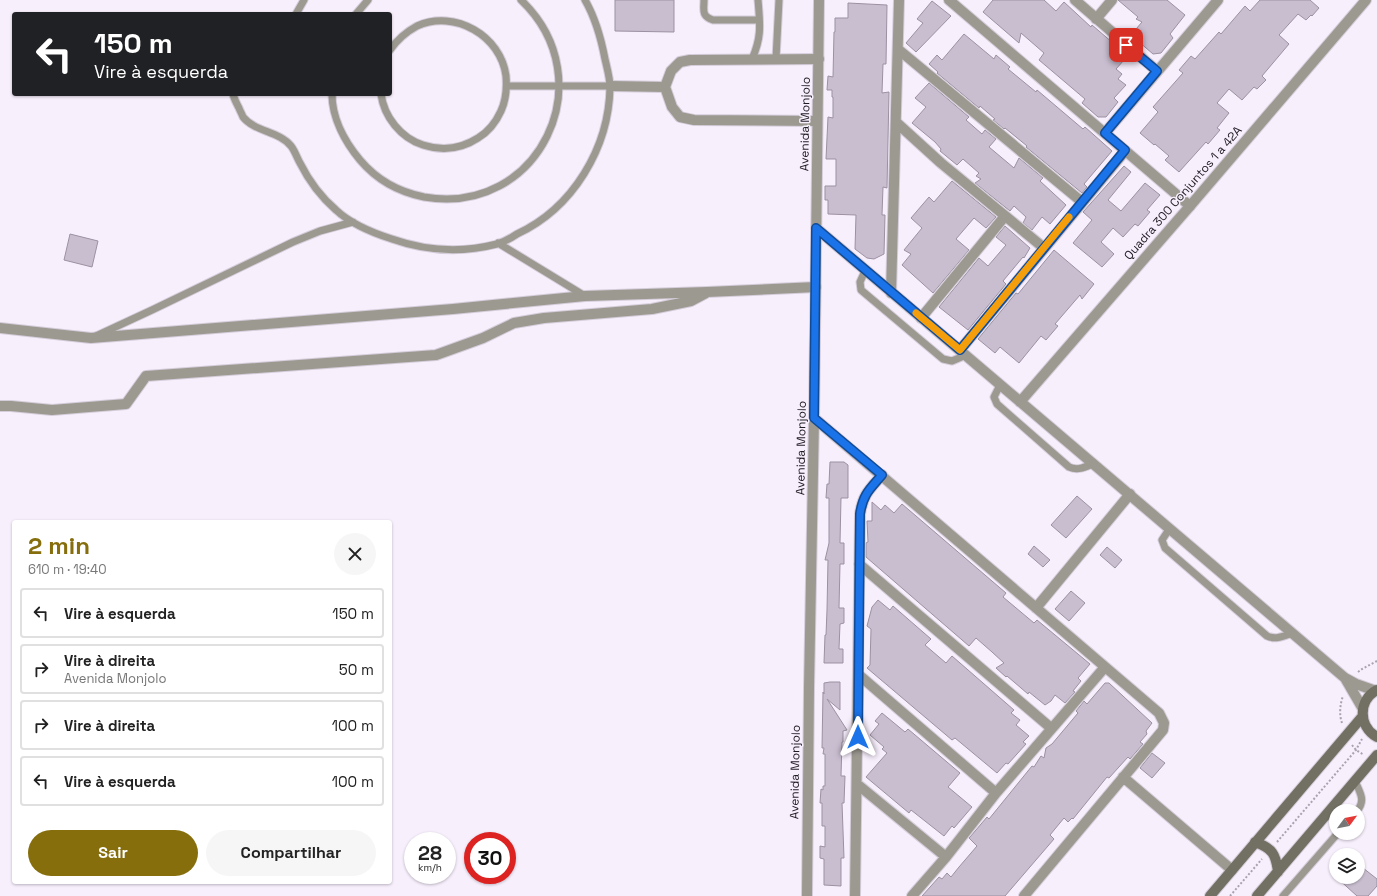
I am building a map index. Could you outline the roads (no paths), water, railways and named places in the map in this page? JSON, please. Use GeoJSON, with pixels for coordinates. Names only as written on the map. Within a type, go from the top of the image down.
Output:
{"type":"FeatureCollection","features":[{"type":"Feature","properties":{"kind":"main road"},"geometry":{"type":"LineString","coordinates":[[1210,896],[1363,713],[1367,698],[1376,690]]}},
{"type":"Feature","properties":{"kind":"main road"},"geometry":{"type":"LineString","coordinates":[[1363,713],[1367,729],[1377,737]]}},
{"type":"Feature","properties":{"kind":"main road"},"geometry":{"type":"LineString","coordinates":[[1257,896],[1377,755]]}},
{"type":"Feature","properties":{"kind":"main road"},"geometry":{"type":"LineString","coordinates":[[1255,842],[1263,845],[1275,855],[1278,872]]}},
{"type":"Feature","properties":{"kind":"street","name":"Avenida Monjolo"},"geometry":{"type":"LineString","coordinates":[[807,896],[819,0]]}},
{"type":"Feature","properties":{"kind":"street"},"geometry":{"type":"LineString","coordinates":[[891,293],[897,123],[899,0]]}},
{"type":"Feature","properties":{"kind":"street"},"geometry":{"type":"LineString","coordinates":[[948,0],[1190,206]]}},
{"type":"Feature","properties":{"kind":"street"},"geometry":{"type":"LineString","coordinates":[[1075,0],[1157,71]]}},
{"type":"Feature","properties":{"kind":"street"},"geometry":{"type":"LineString","coordinates":[[1096,19],[1112,0]]}},
{"type":"Feature","properties":{"kind":"street"},"geometry":{"type":"LineString","coordinates":[[1105,133],[1218,0]]}},
{"type":"Feature","properties":{"kind":"street","name":"Quadra 300 Conjuntos 1 a 42A"},"geometry":{"type":"LineString","coordinates":[[1020,402],[1366,0]]}},
{"type":"Feature","properties":{"kind":"street"},"geometry":{"type":"LineString","coordinates":[[898,50],[1082,202]]}},
{"type":"Feature","properties":{"kind":"street"},"geometry":{"type":"LineString","coordinates":[[817,121],[694,120],[680,117],[672,108],[665,87],[671,71],[680,62],[690,60],[819,59]]}},
{"type":"Feature","properties":{"kind":"street"},"geometry":{"type":"LineString","coordinates":[[610,86],[665,87]]}},
{"type":"Feature","properties":{"kind":"street"},"geometry":{"type":"LineString","coordinates":[[897,123],[941,162],[1044,248]]}},
{"type":"Feature","properties":{"kind":"street"},"geometry":{"type":"LineString","coordinates":[[963,353],[1044,248],[1125,150]]}},
{"type":"Feature","properties":{"kind":"street"},"geometry":{"type":"LineString","coordinates":[[922,318],[1005,216]]}},
{"type":"Feature","properties":{"kind":"street"},"geometry":{"type":"LineString","coordinates":[[816,228],[1345,678],[1356,684],[1376,690]]}},
{"type":"Feature","properties":{"kind":"street"},"geometry":{"type":"LineString","coordinates":[[0,328],[91,338],[453,309],[585,296],[816,287]]}},
{"type":"Feature","properties":{"kind":"street"},"geometry":{"type":"LineString","coordinates":[[0,406],[52,410],[126,404],[146,376],[436,355],[483,338],[514,323],[544,318],[652,309],[691,302],[706,292]]}},
{"type":"Feature","properties":{"kind":"street"},"geometry":{"type":"LineString","coordinates":[[814,418],[1159,713],[1164,723],[1163,730],[1122,777],[1024,896]]}},
{"type":"Feature","properties":{"kind":"street"},"geometry":{"type":"LineString","coordinates":[[855,896],[860,514],[862,501],[882,475]]}},
{"type":"Feature","properties":{"kind":"street"},"geometry":{"type":"LineString","coordinates":[[1036,608],[1130,494]]}},
{"type":"Feature","properties":{"kind":"street"},"geometry":{"type":"LineString","coordinates":[[859,564],[1052,728]]}},
{"type":"Feature","properties":{"kind":"street"},"geometry":{"type":"LineString","coordinates":[[912,896],[946,857],[996,793],[1105,667]]}},
{"type":"Feature","properties":{"kind":"street"},"geometry":{"type":"LineString","coordinates":[[858,675],[996,793]]}},
{"type":"Feature","properties":{"kind":"street"},"geometry":{"type":"LineString","coordinates":[[1345,678],[1363,713]]}},
{"type":"Feature","properties":{"kind":"street"},"geometry":{"type":"LineString","coordinates":[[1122,777],[1232,870]]}},
{"type":"Feature","properties":{"kind":"street"},"geometry":{"type":"LineString","coordinates":[[857,784],[946,857]]}},
{"type":"Feature","properties":{"kind":"lane"},"geometry":{"type":"LineString","coordinates":[[297,12],[304,0]]}},
{"type":"Feature","properties":{"kind":"lane"},"geometry":{"type":"LineString","coordinates":[[358,12],[368,0]]}},
{"type":"Feature","properties":{"kind":"lane"},"geometry":{"type":"LineString","coordinates":[[332,96],[338,124],[350,148],[367,168],[388,184],[413,195],[439,199],[465,198],[491,190],[514,177],[533,159],[548,136],[556,111],[559,85],[556,58],[547,34],[532,11],[521,0]]}},
{"type":"Feature","properties":{"kind":"lane"},"geometry":{"type":"LineString","coordinates":[[234,96],[244,117],[252,124],[285,140],[292,148],[313,186],[336,211],[353,222],[382,236],[411,246],[445,251],[474,248],[498,243],[528,229],[554,211],[572,190],[590,164],[599,145],[608,116],[610,86],[601,36],[585,0]]}},
{"type":"Feature","properties":{"kind":"lane"},"geometry":{"type":"LineString","coordinates":[[704,0],[704,14],[706,17],[713,20],[759,20]]}},
{"type":"Feature","properties":{"kind":"lane"},"geometry":{"type":"LineString","coordinates":[[752,59],[760,37],[758,0]]}},
{"type":"Feature","properties":{"kind":"lane"},"geometry":{"type":"LineString","coordinates":[[776,59],[779,0]]}},
{"type":"Feature","properties":{"kind":"lane"},"geometry":{"type":"LineString","coordinates":[[381,96],[382,102],[389,118],[401,132],[416,142],[434,148],[452,148],[469,143],[485,134],[497,120],[505,104],[507,86],[505,68],[498,51],[486,37],[471,27],[453,22],[435,21],[418,26],[402,36],[392,48]]}},
{"type":"Feature","properties":{"kind":"lane"},"geometry":{"type":"LineString","coordinates":[[507,86],[610,86]]}},
{"type":"Feature","properties":{"kind":"lane"},"geometry":{"type":"LineString","coordinates":[[91,338],[293,242],[320,231],[353,222]]}},
{"type":"Feature","properties":{"kind":"lane"},"geometry":{"type":"LineString","coordinates":[[498,243],[585,296]]}},
{"type":"Feature","properties":{"kind":"lane"},"geometry":{"type":"LineString","coordinates":[[865,271],[860,282],[862,290],[943,359],[952,361],[963,353]]}},
{"type":"Feature","properties":{"kind":"lane"},"geometry":{"type":"LineString","coordinates":[[1000,384],[994,397],[997,404],[1069,467],[1079,469],[1094,463]]}},
{"type":"Feature","properties":{"kind":"lane"},"geometry":{"type":"LineString","coordinates":[[1170,528],[1162,540],[1165,548],[1255,626],[1267,636],[1272,638],[1278,638],[1293,633]]}},
{"type":"Feature","properties":{"kind":"lane"},"geometry":{"type":"LineString","coordinates":[[1355,781],[1362,799],[1362,804]]}},
{"type":"Feature","properties":{"kind":"lane"},"geometry":{"type":"LineString","coordinates":[[1283,896],[1332,840]]}}]}
